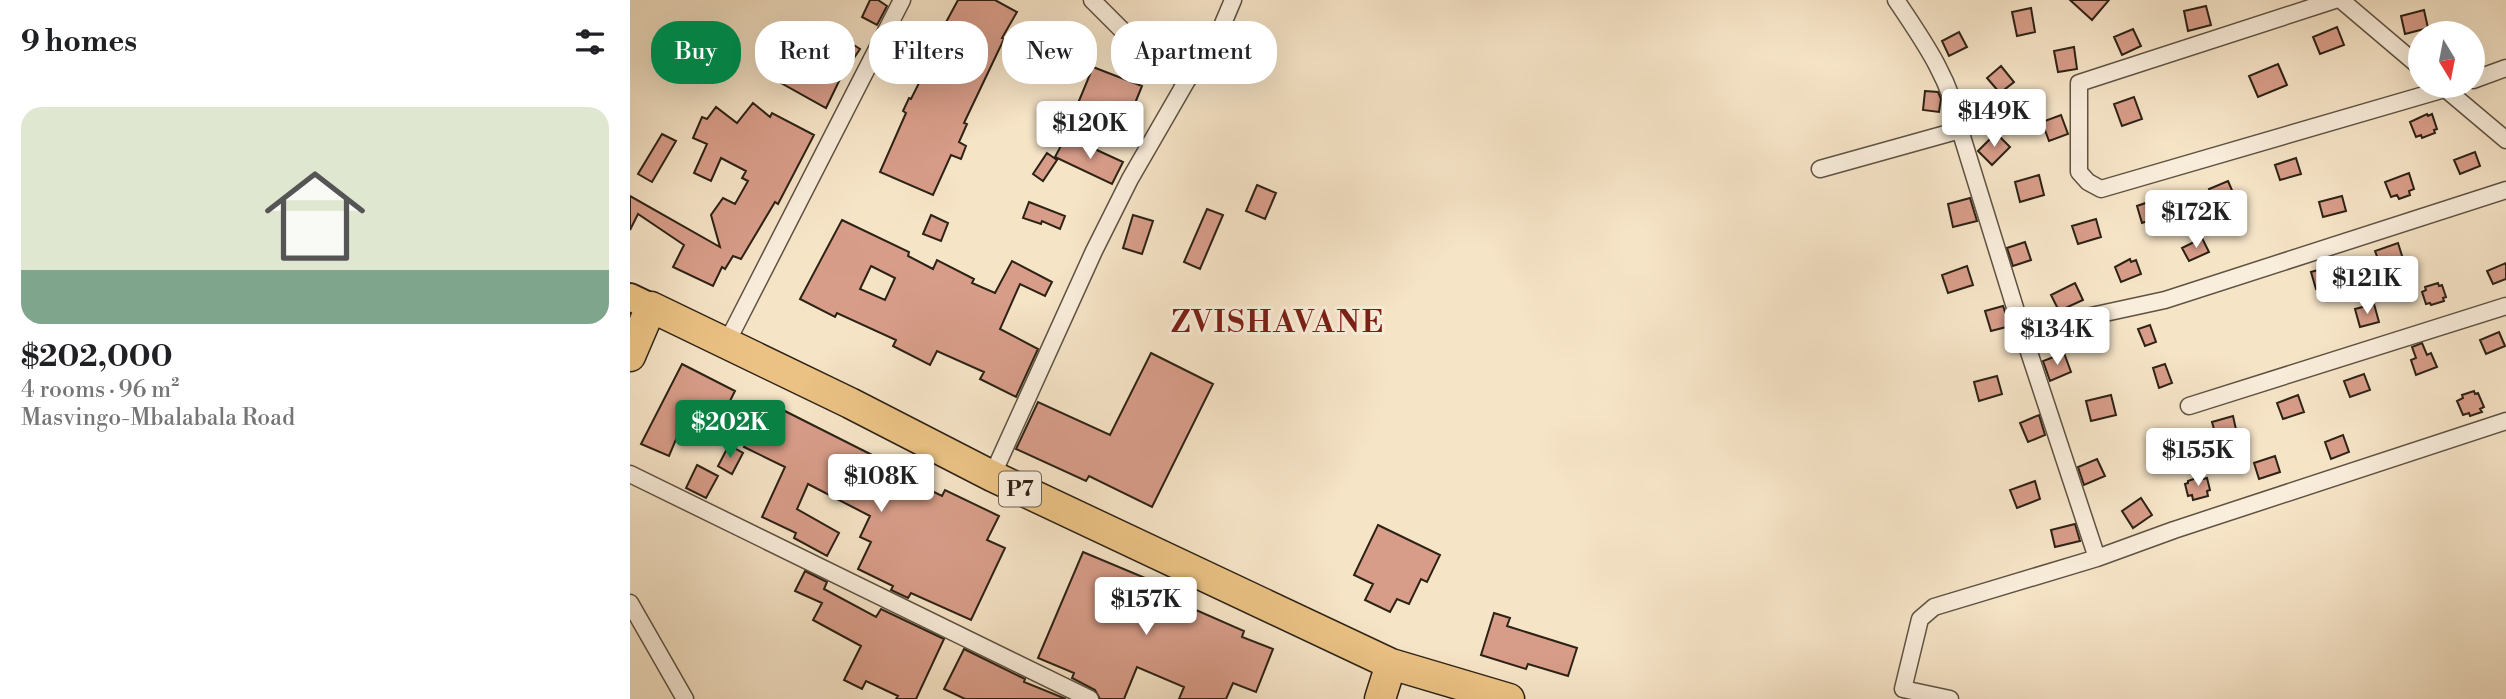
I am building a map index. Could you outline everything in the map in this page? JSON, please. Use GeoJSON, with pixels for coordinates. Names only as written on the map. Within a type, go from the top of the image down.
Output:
{"type":"FeatureCollection","features":[{"type":"Feature","properties":{"kind":"highway","name":"P7"},"geometry":{"type":"LineString","coordinates":[[630,356],[641,302],[992,475],[1391,664],[1508,699]]}},
{"type":"Feature","properties":{"kind":"highway"},"geometry":{"type":"LineString","coordinates":[[1380,699],[1391,664]]}},
{"type":"Feature","properties":{"kind":"street"},"geometry":{"type":"LineString","coordinates":[[726,344],[902,0]]}},
{"type":"Feature","properties":{"kind":"street"},"geometry":{"type":"LineString","coordinates":[[1092,0],[1113,21]]}},
{"type":"Feature","properties":{"kind":"street"},"geometry":{"type":"LineString","coordinates":[[1224,21],[1233,0]]}},
{"type":"Feature","properties":{"kind":"street"},"geometry":{"type":"LineString","coordinates":[[1896,0],[1934,58],[1958,113],[1960,130],[2025,340],[2097,558]]}},
{"type":"Feature","properties":{"kind":"street"},"geometry":{"type":"LineString","coordinates":[[2408,57],[2338,0],[2079,83],[2079,172],[2088,182],[2101,189],[2411,98]]}},
{"type":"Feature","properties":{"kind":"street"},"geometry":{"type":"LineString","coordinates":[[2485,76],[2506,68]]}},
{"type":"Feature","properties":{"kind":"street"},"geometry":{"type":"LineString","coordinates":[[992,475],[1130,178],[1185,84]]}},
{"type":"Feature","properties":{"kind":"street"},"geometry":{"type":"LineString","coordinates":[[2460,98],[2506,140]]}},
{"type":"Feature","properties":{"kind":"street"},"geometry":{"type":"LineString","coordinates":[[1819,169],[1960,130]]}},
{"type":"Feature","properties":{"kind":"street"},"geometry":{"type":"LineString","coordinates":[[2025,340],[2068,321],[2165,300],[2506,190]]}},
{"type":"Feature","properties":{"kind":"street"},"geometry":{"type":"LineString","coordinates":[[2189,406],[2506,306]]}},
{"type":"Feature","properties":{"kind":"street"},"geometry":{"type":"LineString","coordinates":[[1950,699],[1903,689],[1920,619],[1934,607],[2097,558],[2187,525],[2506,421]]}},
{"type":"Feature","properties":{"kind":"street"},"geometry":{"type":"LineString","coordinates":[[630,474],[1090,699]]}},
{"type":"Feature","properties":{"kind":"street"},"geometry":{"type":"LineString","coordinates":[[630,603],[685,699]]}},
{"type":"Feature","properties":{"kind":"building"},"geometry":{"type":"Polygon","coordinates":[[[870,0],[878,0],[887,6],[879,21],[870,21],[862,17],[870,0]]]}},
{"type":"Feature","properties":{"kind":"building"},"geometry":{"type":"Polygon","coordinates":[[[958,0],[995,0],[1017,12],[1012,21],[1002,21],[1002,43],[988,73],[988,21],[947,21],[958,0]]]}},
{"type":"Feature","properties":{"kind":"building"},"geometry":{"type":"Polygon","coordinates":[[[2070,0],[2109,0],[2092,20],[2070,0]]]}},
{"type":"Feature","properties":{"kind":"building"},"geometry":{"type":"Polygon","coordinates":[[[2206,6],[2211,25],[2188,31],[2184,11],[2206,6]]]}},
{"type":"Feature","properties":{"kind":"building"},"geometry":{"type":"Polygon","coordinates":[[[2031,8],[2035,32],[2017,36],[2012,12],[2031,8]]]}},
{"type":"Feature","properties":{"kind":"building"},"geometry":{"type":"Polygon","coordinates":[[[2424,10],[2426,21],[2408,21],[2408,33],[2405,34],[2401,16],[2424,10]]]}},
{"type":"Feature","properties":{"kind":"building"},"geometry":{"type":"Polygon","coordinates":[[[2337,27],[2344,45],[2320,54],[2313,37],[2337,27]]]}},
{"type":"Feature","properties":{"kind":"building"},"geometry":{"type":"Polygon","coordinates":[[[2133,29],[2141,46],[2122,55],[2114,37],[2133,29]]]}},
{"type":"Feature","properties":{"kind":"building"},"geometry":{"type":"Polygon","coordinates":[[[1959,32],[1967,47],[1949,56],[1942,41],[1959,32]]]}},
{"type":"Feature","properties":{"kind":"building"},"geometry":{"type":"Polygon","coordinates":[[[2074,47],[2077,69],[2058,72],[2054,51],[2074,47]]]}},
{"type":"Feature","properties":{"kind":"building"},"geometry":{"type":"Polygon","coordinates":[[[2278,64],[2287,85],[2258,97],[2249,76],[2278,64]]]}},
{"type":"Feature","properties":{"kind":"building"},"geometry":{"type":"Polygon","coordinates":[[[2001,66],[2014,82],[2000,93],[1987,78],[2001,66]]]}},
{"type":"Feature","properties":{"kind":"building"},"geometry":{"type":"Polygon","coordinates":[[[1097,69],[1111,74],[1111,84],[1142,86],[1125,128],[1076,108],[1086,84],[1097,84],[1097,69]]]}},
{"type":"Feature","properties":{"kind":"building"},"geometry":{"type":"Polygon","coordinates":[[[783,84],[838,84],[826,108],[783,84]]]}},
{"type":"Feature","properties":{"kind":"building"},"geometry":{"type":"Polygon","coordinates":[[[918,84],[983,84],[964,123],[967,124],[959,142],[966,146],[961,159],[951,155],[933,195],[880,172],[906,113],[903,111],[909,98],[911,99],[918,84]]]}},
{"type":"Feature","properties":{"kind":"building"},"geometry":{"type":"Polygon","coordinates":[[[1925,91],[1938,92],[1941,99],[1939,112],[1923,110],[1925,91]]]}},
{"type":"Feature","properties":{"kind":"building"},"geometry":{"type":"Polygon","coordinates":[[[2134,97],[2142,119],[2122,126],[2114,104],[2134,97]]]}},
{"type":"Feature","properties":{"kind":"building"},"geometry":{"type":"Polygon","coordinates":[[[753,103],[770,117],[772,113],[814,135],[778,204],[775,202],[741,259],[733,256],[725,269],[722,267],[713,286],[673,267],[684,245],[638,214],[630,230],[630,196],[720,247],[711,215],[723,198],[735,204],[748,181],[742,178],[746,171],[721,158],[711,181],[694,173],[707,144],[693,138],[702,117],[707,119],[716,107],[737,123],[753,103]]]}},
{"type":"Feature","properties":{"kind":"building"},"geometry":{"type":"Polygon","coordinates":[[[2432,114],[2437,129],[2434,130],[2435,133],[2422,138],[2421,135],[2416,137],[2410,122],[2432,114]]]}},
{"type":"Feature","properties":{"kind":"building"},"geometry":{"type":"Polygon","coordinates":[[[2061,115],[2068,134],[2049,141],[2042,122],[2061,115]]]}},
{"type":"Feature","properties":{"kind":"building"},"geometry":{"type":"Polygon","coordinates":[[[1996,133],[2010,147],[1992,165],[1978,151],[1996,133]]]}},
{"type":"Feature","properties":{"kind":"building"},"geometry":{"type":"Polygon","coordinates":[[[662,134],[676,141],[652,182],[638,174],[662,134]]]}},
{"type":"Feature","properties":{"kind":"building"},"geometry":{"type":"Polygon","coordinates":[[[1075,140],[1123,162],[1112,184],[1055,157],[1063,142],[1072,146],[1075,140]]]}},
{"type":"Feature","properties":{"kind":"building"},"geometry":{"type":"Polygon","coordinates":[[[2475,152],[2480,166],[2460,174],[2454,160],[2475,152]]]}},
{"type":"Feature","properties":{"kind":"building"},"geometry":{"type":"Polygon","coordinates":[[[1047,153],[1057,160],[1043,181],[1033,174],[1047,153]]]}},
{"type":"Feature","properties":{"kind":"building"},"geometry":{"type":"Polygon","coordinates":[[[2296,158],[2301,174],[2280,180],[2275,165],[2296,158]]]}},
{"type":"Feature","properties":{"kind":"building"},"geometry":{"type":"Polygon","coordinates":[[[2409,173],[2414,189],[2409,191],[2410,195],[2399,199],[2397,195],[2391,197],[2385,182],[2409,173]]]}},
{"type":"Feature","properties":{"kind":"building"},"geometry":{"type":"Polygon","coordinates":[[[2039,175],[2044,195],[2020,202],[2015,182],[2039,175]]]}},
{"type":"Feature","properties":{"kind":"building"},"geometry":{"type":"Polygon","coordinates":[[[2228,181],[2234,195],[2215,203],[2209,189],[2228,181]]]}},
{"type":"Feature","properties":{"kind":"building"},"geometry":{"type":"Polygon","coordinates":[[[1257,185],[1276,193],[1265,219],[1246,211],[1257,185]]]}},
{"type":"Feature","properties":{"kind":"building"},"geometry":{"type":"Polygon","coordinates":[[[2342,196],[2346,211],[2323,217],[2319,202],[2342,196]]]}},
{"type":"Feature","properties":{"kind":"building"},"geometry":{"type":"Polygon","coordinates":[[[1970,198],[1977,221],[1953,227],[1948,204],[1970,198]]]}},
{"type":"Feature","properties":{"kind":"building"},"geometry":{"type":"Polygon","coordinates":[[[2160,198],[2169,222],[2159,230],[2151,220],[2142,223],[2137,206],[2160,198]]]}},
{"type":"Feature","properties":{"kind":"building"},"geometry":{"type":"Polygon","coordinates":[[[1029,202],[1065,216],[1060,229],[1042,221],[1041,224],[1023,218],[1029,202]]]}},
{"type":"Feature","properties":{"kind":"building"},"geometry":{"type":"Polygon","coordinates":[[[1207,209],[1223,215],[1200,269],[1184,262],[1207,209]]]}},
{"type":"Feature","properties":{"kind":"building"},"geometry":{"type":"Polygon","coordinates":[[[931,215],[948,223],[941,241],[923,234],[931,215]]]}},
{"type":"Feature","properties":{"kind":"building"},"geometry":{"type":"Polygon","coordinates":[[[1133,215],[1153,221],[1142,254],[1123,248],[1133,215]]]}},
{"type":"Feature","properties":{"kind":"building"},"geometry":{"type":"Polygon","coordinates":[[[2096,219],[2101,237],[2078,244],[2072,226],[2096,219]]]}},
{"type":"Feature","properties":{"kind":"building"},"geometry":{"type":"Polygon","coordinates":[[[842,220],[909,252],[908,256],[933,269],[937,260],[974,279],[972,283],[995,293],[1012,261],[1052,282],[1045,296],[1020,284],[1000,329],[1038,349],[1016,397],[980,379],[984,372],[937,351],[930,365],[893,346],[896,340],[837,313],[835,317],[800,299],[842,220]],[[871,266],[860,289],[885,300],[895,278],[871,266]]]}},
{"type":"Feature","properties":{"kind":"building"},"geometry":{"type":"Polygon","coordinates":[[[2202,238],[2209,252],[2189,261],[2182,248],[2202,238]]]}},
{"type":"Feature","properties":{"kind":"building"},"geometry":{"type":"Polygon","coordinates":[[[2025,242],[2031,260],[2013,266],[2007,248],[2025,242]]]}},
{"type":"Feature","properties":{"kind":"building"},"geometry":{"type":"Polygon","coordinates":[[[2398,243],[2403,259],[2398,261],[2405,284],[2395,287],[2388,264],[2381,267],[2375,251],[2398,243]]]}},
{"type":"Feature","properties":{"kind":"building"},"geometry":{"type":"Polygon","coordinates":[[[2130,259],[2131,262],[2136,260],[2141,274],[2121,282],[2115,267],[2130,259]]]}},
{"type":"Feature","properties":{"kind":"building"},"geometry":{"type":"Polygon","coordinates":[[[2506,263],[2506,279],[2493,284],[2487,271],[2506,263]]]}},
{"type":"Feature","properties":{"kind":"building"},"geometry":{"type":"Polygon","coordinates":[[[1967,266],[1973,285],[1948,293],[1942,275],[1967,266]]]}},
{"type":"Feature","properties":{"kind":"building"},"geometry":{"type":"Polygon","coordinates":[[[2332,266],[2337,283],[2316,289],[2311,272],[2332,266]]]}},
{"type":"Feature","properties":{"kind":"building"},"geometry":{"type":"Polygon","coordinates":[[[2075,283],[2083,300],[2059,311],[2051,295],[2075,283]]]}},
{"type":"Feature","properties":{"kind":"building"},"geometry":{"type":"Polygon","coordinates":[[[2438,283],[2439,286],[2442,285],[2446,297],[2443,298],[2444,301],[2426,304],[2422,292],[2426,290],[2425,287],[2438,283]]]}},
{"type":"Feature","properties":{"kind":"building"},"geometry":{"type":"Polygon","coordinates":[[[2374,304],[2379,322],[2360,327],[2355,309],[2374,304]]]}},
{"type":"Feature","properties":{"kind":"building"},"geometry":{"type":"Polygon","coordinates":[[[2003,306],[2010,326],[1991,331],[1985,311],[2003,306]]]}},
{"type":"Feature","properties":{"kind":"building"},"geometry":{"type":"Polygon","coordinates":[[[2150,325],[2156,342],[2145,346],[2138,329],[2150,325]]]}},
{"type":"Feature","properties":{"kind":"building"},"geometry":{"type":"Polygon","coordinates":[[[2499,332],[2505,346],[2486,354],[2480,340],[2499,332]]]}},
{"type":"Feature","properties":{"kind":"building"},"geometry":{"type":"Polygon","coordinates":[[[2422,343],[2427,355],[2431,353],[2437,367],[2416,375],[2411,360],[2416,358],[2412,347],[2422,343]]]}},
{"type":"Feature","properties":{"kind":"building"},"geometry":{"type":"Polygon","coordinates":[[[1151,353],[1213,384],[1152,507],[1089,476],[1086,481],[1016,449],[1038,402],[1110,435],[1151,353]]]}},
{"type":"Feature","properties":{"kind":"building"},"geometry":{"type":"Polygon","coordinates":[[[2064,353],[2071,372],[2050,381],[2043,361],[2064,353]]]}},
{"type":"Feature","properties":{"kind":"building"},"geometry":{"type":"Polygon","coordinates":[[[682,364],[735,391],[711,439],[682,425],[669,456],[641,444],[682,364]]]}},
{"type":"Feature","properties":{"kind":"building"},"geometry":{"type":"Polygon","coordinates":[[[2165,364],[2172,383],[2159,388],[2153,368],[2165,364]]]}},
{"type":"Feature","properties":{"kind":"building"},"geometry":{"type":"Polygon","coordinates":[[[2364,374],[2370,390],[2350,397],[2344,381],[2364,374]]]}},
{"type":"Feature","properties":{"kind":"building"},"geometry":{"type":"Polygon","coordinates":[[[1997,376],[2002,394],[1979,401],[1974,382],[1997,376]]]}},
{"type":"Feature","properties":{"kind":"building"},"geometry":{"type":"Polygon","coordinates":[[[2474,391],[2475,394],[2478,393],[2484,407],[2480,409],[2482,412],[2463,415],[2457,401],[2463,398],[2462,395],[2474,391]]]}},
{"type":"Feature","properties":{"kind":"building"},"geometry":{"type":"Polygon","coordinates":[[[2111,395],[2116,415],[2091,421],[2086,401],[2111,395]]]}},
{"type":"Feature","properties":{"kind":"building"},"geometry":{"type":"Polygon","coordinates":[[[2298,395],[2304,412],[2283,419],[2277,403],[2298,395]]]}},
{"type":"Feature","properties":{"kind":"building"},"geometry":{"type":"Polygon","coordinates":[[[767,402],[892,465],[889,470],[942,496],[945,490],[999,516],[987,540],[1005,548],[971,620],[911,593],[908,598],[891,590],[893,586],[858,569],[871,542],[860,537],[870,516],[808,484],[797,509],[839,533],[827,556],[794,538],[796,533],[762,517],[785,467],[744,447],[767,402]]]}},
{"type":"Feature","properties":{"kind":"building"},"geometry":{"type":"Polygon","coordinates":[[[2039,415],[2045,435],[2028,442],[2020,423],[2039,415]]]}},
{"type":"Feature","properties":{"kind":"building"},"geometry":{"type":"Polygon","coordinates":[[[2233,416],[2237,434],[2217,440],[2212,422],[2233,416]]]}},
{"type":"Feature","properties":{"kind":"building"},"geometry":{"type":"Polygon","coordinates":[[[2343,435],[2349,452],[2331,459],[2325,442],[2343,435]]]}},
{"type":"Feature","properties":{"kind":"building"},"geometry":{"type":"Polygon","coordinates":[[[729,445],[743,453],[732,474],[718,466],[729,445]]]}},
{"type":"Feature","properties":{"kind":"building"},"geometry":{"type":"Polygon","coordinates":[[[2275,456],[2280,472],[2259,479],[2254,463],[2275,456]]]}},
{"type":"Feature","properties":{"kind":"building"},"geometry":{"type":"Polygon","coordinates":[[[2097,459],[2105,476],[2084,485],[2078,467],[2097,459]]]}},
{"type":"Feature","properties":{"kind":"building"},"geometry":{"type":"Polygon","coordinates":[[[697,465],[718,476],[706,498],[686,488],[697,465]]]}},
{"type":"Feature","properties":{"kind":"building"},"geometry":{"type":"Polygon","coordinates":[[[2202,476],[2203,479],[2207,478],[2210,490],[2207,491],[2208,496],[2193,500],[2192,495],[2188,496],[2185,484],[2202,476]]]}},
{"type":"Feature","properties":{"kind":"building"},"geometry":{"type":"Polygon","coordinates":[[[2035,481],[2040,499],[2017,508],[2010,490],[2035,481]]]}},
{"type":"Feature","properties":{"kind":"building"},"geometry":{"type":"Polygon","coordinates":[[[2141,498],[2152,515],[2133,528],[2122,511],[2141,498]]]}},
{"type":"Feature","properties":{"kind":"building"},"geometry":{"type":"Polygon","coordinates":[[[2075,524],[2080,541],[2055,547],[2051,530],[2075,524]]]}},
{"type":"Feature","properties":{"kind":"building"},"geometry":{"type":"Polygon","coordinates":[[[1378,525],[1440,555],[1427,582],[1421,579],[1409,604],[1397,599],[1390,612],[1365,600],[1373,584],[1354,575],[1378,525]]]}},
{"type":"Feature","properties":{"kind":"building"},"geometry":{"type":"Polygon","coordinates":[[[1083,552],[1193,598],[1189,607],[1244,631],[1242,637],[1273,649],[1256,692],[1233,683],[1226,699],[1179,699],[1184,687],[1137,667],[1124,699],[1100,699],[1095,690],[1072,678],[1074,673],[1038,658],[1083,552]]]}},
{"type":"Feature","properties":{"kind":"building"},"geometry":{"type":"Polygon","coordinates":[[[805,571],[827,582],[824,589],[876,617],[881,609],[944,639],[916,699],[896,699],[898,696],[866,681],[862,689],[844,680],[861,646],[813,620],[822,603],[795,591],[805,571]]]}},
{"type":"Feature","properties":{"kind":"building"},"geometry":{"type":"Polygon","coordinates":[[[1494,613],[1510,618],[1507,626],[1577,648],[1568,676],[1528,664],[1526,669],[1481,655],[1494,613]]]}},
{"type":"Feature","properties":{"kind":"building"},"geometry":{"type":"Polygon","coordinates":[[[964,649],[1025,679],[1024,682],[1066,699],[965,699],[944,689],[964,649]]]}},
{"type":"Feature","properties":{"kind":"district","name":"ZVISHAVANE"},"geometry":{"type":"Point","coordinates":[1278,322]}}]}
